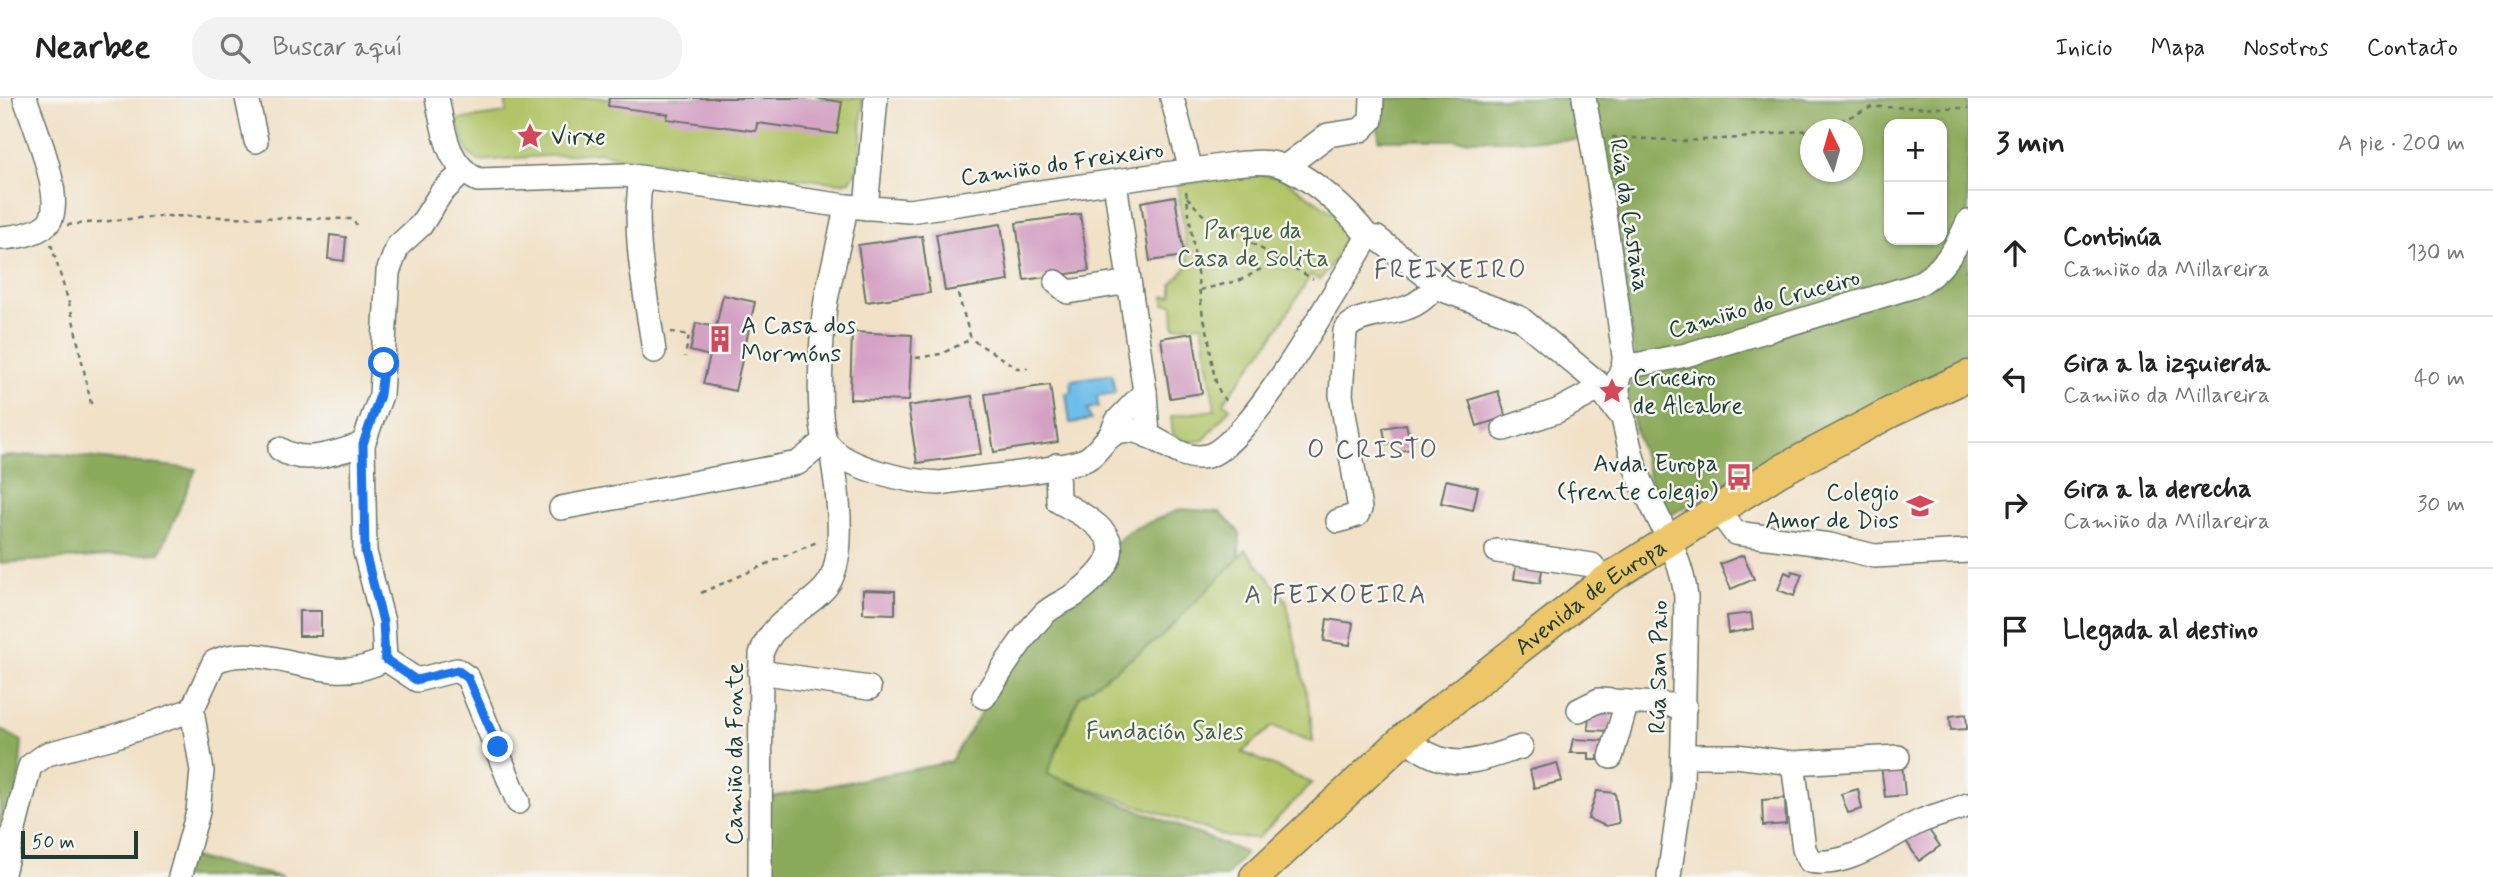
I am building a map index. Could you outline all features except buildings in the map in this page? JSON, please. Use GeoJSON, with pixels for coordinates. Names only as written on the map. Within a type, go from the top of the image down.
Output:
{"type":"FeatureCollection","features":[{"type":"Feature","properties":{"kind":"main road","name":"Avenida de Europa"},"geometry":{"type":"LineString","coordinates":[[1278,877],[1369,789],[1532,656],[1673,546],[1778,472],[1968,376]]}},
{"type":"Feature","properties":{"kind":"main road","name":"Avenida de Europa"},"geometry":{"type":"LineString","coordinates":[[1255,877],[1406,737],[1605,581],[1727,521],[1885,431],[1968,390]]}},
{"type":"Feature","properties":{"kind":"street"},"geometry":{"type":"LineString","coordinates":[[0,238],[20,236],[50,220],[50,173],[25,98]]}},
{"type":"Feature","properties":{"kind":"street"},"geometry":{"type":"LineString","coordinates":[[247,98],[256,141]]}},
{"type":"Feature","properties":{"kind":"street"},"geometry":{"type":"LineString","coordinates":[[385,659],[383,622],[365,552],[363,444],[380,395],[388,272],[398,246],[421,225],[441,192],[463,172],[450,155],[437,98]]}},
{"type":"Feature","properties":{"kind":"street","name":"Camiño da Fonte"},"geometry":{"type":"LineString","coordinates":[[760,877],[760,672],[765,641],[776,626],[824,589],[833,577],[838,534],[832,448],[820,420],[824,316],[856,207],[876,98]]}},
{"type":"Feature","properties":{"kind":"street"},"geometry":{"type":"LineString","coordinates":[[1172,98],[1188,180]]}},
{"type":"Feature","properties":{"kind":"street"},"geometry":{"type":"LineString","coordinates":[[1285,167],[1328,135],[1362,130],[1371,120],[1372,98]]}},
{"type":"Feature","properties":{"kind":"street","name":"Rúa da Castaña"},"geometry":{"type":"LineString","coordinates":[[1584,98],[1591,135],[1610,380]]}},
{"type":"Feature","properties":{"kind":"street","name":"Camiño do Freixeiro"},"geometry":{"type":"LineString","coordinates":[[463,172],[478,180],[496,181],[594,174],[641,178],[856,207],[909,211],[1115,182],[1188,180],[1255,162],[1285,167],[1297,173],[1354,218],[1368,237],[1377,238],[1437,285],[1520,318],[1610,380],[1624,419],[1639,477],[1673,546]]}},
{"type":"Feature","properties":{"kind":"street"},"geometry":{"type":"LineString","coordinates":[[641,178],[637,219],[639,262],[652,340]]}},
{"type":"Feature","properties":{"kind":"street"},"geometry":{"type":"LineString","coordinates":[[1115,182],[1145,392],[1141,433]]}},
{"type":"Feature","properties":{"kind":"street","name":"Camiño do Cruceiro"},"geometry":{"type":"LineString","coordinates":[[1504,429],[1557,411],[1610,380],[1914,286],[1929,279],[1940,268],[1958,245],[1968,222]]}},
{"type":"Feature","properties":{"kind":"street"},"geometry":{"type":"LineString","coordinates":[[1110,436],[1119,432],[1141,433],[1190,458],[1210,456],[1228,445],[1303,346],[1368,237]]}},
{"type":"Feature","properties":{"kind":"street"},"geometry":{"type":"LineString","coordinates":[[1056,282],[1068,292],[1129,282]]}},
{"type":"Feature","properties":{"kind":"street"},"geometry":{"type":"LineString","coordinates":[[1338,521],[1357,515],[1360,509],[1341,395],[1345,331],[1352,323],[1407,308],[1424,298],[1437,285]]}},
{"type":"Feature","properties":{"kind":"street"},"geometry":{"type":"LineString","coordinates":[[561,508],[798,463],[832,448],[865,467],[923,482],[940,483],[1083,461],[1094,454],[1110,436],[1117,421],[1145,392]]}},
{"type":"Feature","properties":{"kind":"street"},"geometry":{"type":"LineString","coordinates":[[280,449],[301,457],[328,454],[363,444]]}},
{"type":"Feature","properties":{"kind":"street"},"geometry":{"type":"LineString","coordinates":[[984,696],[1042,617],[1076,593],[1103,566],[1111,553],[1110,537],[1098,523],[1058,501],[1057,465]]}},
{"type":"Feature","properties":{"kind":"street"},"geometry":{"type":"LineString","coordinates":[[1727,521],[1735,533],[1830,545],[1874,556],[1968,551]]}},
{"type":"Feature","properties":{"kind":"street","name":"Rúa San Paio"},"geometry":{"type":"LineString","coordinates":[[1669,877],[1684,756],[1685,706],[1686,597],[1673,546]]}},
{"type":"Feature","properties":{"kind":"street"},"geometry":{"type":"LineString","coordinates":[[1497,551],[1592,565],[1605,581]]}},
{"type":"Feature","properties":{"kind":"street"},"geometry":{"type":"LineString","coordinates":[[180,877],[198,813],[202,771],[192,710],[214,662],[224,657],[258,657],[330,672],[372,667],[385,659]]}},
{"type":"Feature","properties":{"kind":"street"},"geometry":{"type":"LineString","coordinates":[[385,659],[416,680],[457,670],[468,678],[518,802]]}},
{"type":"Feature","properties":{"kind":"street"},"geometry":{"type":"LineString","coordinates":[[760,672],[869,688]]}},
{"type":"Feature","properties":{"kind":"street"},"geometry":{"type":"LineString","coordinates":[[1579,710],[1599,700],[1685,706]]}},
{"type":"Feature","properties":{"kind":"street"},"geometry":{"type":"LineString","coordinates":[[1611,757],[1627,702]]}},
{"type":"Feature","properties":{"kind":"street"},"geometry":{"type":"LineString","coordinates":[[2,877],[30,766],[47,754],[113,737],[192,710]]}},
{"type":"Feature","properties":{"kind":"street"},"geometry":{"type":"LineString","coordinates":[[1418,748],[1447,763],[1464,763],[1521,747]]}},
{"type":"Feature","properties":{"kind":"street","name":"Rúa San Paio"},"geometry":{"type":"LineString","coordinates":[[1684,756],[1736,756],[1793,763],[1898,757]]}},
{"type":"Feature","properties":{"kind":"street"},"geometry":{"type":"LineString","coordinates":[[1793,763],[1804,849],[1810,861],[1824,864],[1841,860],[1924,820],[1968,806]]}},
{"type":"Feature","properties":{"kind":"path"},"geometry":{"type":"LineString","coordinates":[[1591,135],[1685,141],[1740,138],[1808,130],[1838,122],[1872,107],[1968,108]]}},
{"type":"Feature","properties":{"kind":"path"},"geometry":{"type":"LineString","coordinates":[[1188,180],[1187,197],[1200,290],[1218,389],[1227,402]]}},
{"type":"Feature","properties":{"kind":"path"},"geometry":{"type":"LineString","coordinates":[[1187,197],[1202,214],[1312,279]]}},
{"type":"Feature","properties":{"kind":"path"},"geometry":{"type":"LineString","coordinates":[[50,220],[69,226],[161,216],[332,217],[353,219],[356,225]]}},
{"type":"Feature","properties":{"kind":"path"},"geometry":{"type":"LineString","coordinates":[[50,220],[92,408]]}},
{"type":"Feature","properties":{"kind":"path"},"geometry":{"type":"LineString","coordinates":[[1200,290],[1241,280],[1279,260]]}},
{"type":"Feature","properties":{"kind":"path"},"geometry":{"type":"LineString","coordinates":[[958,294],[971,339],[1017,368],[1028,368]]}},
{"type":"Feature","properties":{"kind":"path"},"geometry":{"type":"LineString","coordinates":[[652,340],[689,335],[685,357]]}},
{"type":"Feature","properties":{"kind":"path"},"geometry":{"type":"LineString","coordinates":[[916,358],[941,354],[971,339]]}},
{"type":"Feature","properties":{"kind":"path"},"geometry":{"type":"LineString","coordinates":[[701,593],[838,534]]}},
{"type":"Feature","properties":{"kind":"green space"},"geometry":{"type":"Polygon","coordinates":[[[506,98],[862,98],[858,168],[850,181],[841,183],[616,157],[599,152],[478,161],[468,153],[456,120],[506,113],[506,98]]]}},
{"type":"Feature","properties":{"kind":"green space"},"geometry":{"type":"Polygon","coordinates":[[[1377,98],[1968,98],[1968,358],[1796,442],[1671,515],[1651,484],[1627,398],[1635,355],[1602,140],[1379,140],[1377,98]]]}},
{"type":"Feature","properties":{"kind":"green space","name":"Parque da Casa de Solita"},"geometry":{"type":"Polygon","coordinates":[[[1257,174],[1283,178],[1340,218],[1345,234],[1343,242],[1336,258],[1320,280],[1311,275],[1274,335],[1224,402],[1230,408],[1204,440],[1186,443],[1173,435],[1171,416],[1215,410],[1202,324],[1174,327],[1173,304],[1164,304],[1164,296],[1172,296],[1172,284],[1189,264],[1177,184],[1257,174]]]}},
{"type":"Feature","properties":{"kind":"green space"},"geometry":{"type":"Polygon","coordinates":[[[58,454],[196,469],[160,553],[0,563],[0,457],[58,454]]]}},
{"type":"Feature","properties":{"kind":"green space"},"geometry":{"type":"Polygon","coordinates":[[[1181,509],[1220,512],[1240,533],[1239,558],[1161,637],[1079,696],[1047,774],[1246,853],[1226,877],[764,877],[766,798],[950,762],[1042,617],[1128,531],[1181,509]]]}},
{"type":"Feature","properties":{"kind":"green space","name":"Fundación Sales"},"geometry":{"type":"Polygon","coordinates":[[[1246,550],[1286,600],[1310,709],[1313,742],[1273,726],[1242,752],[1312,783],[1258,838],[1228,837],[1047,774],[1079,696],[1161,637],[1246,550]]]}},
{"type":"Feature","properties":{"kind":"green space"},"geometry":{"type":"Polygon","coordinates":[[[0,729],[22,741],[18,791],[0,851],[0,729]]]}},
{"type":"Feature","properties":{"kind":"green space"},"geometry":{"type":"Polygon","coordinates":[[[186,856],[282,877],[180,877],[186,856]]]}},
{"type":"Feature","properties":{"kind":"water"},"geometry":{"type":"Polygon","coordinates":[[[1112,374],[1115,393],[1097,396],[1098,407],[1087,409],[1091,420],[1070,423],[1066,393],[1072,392],[1071,380],[1112,374]]]}},
{"type":"Feature","properties":{"kind":"place","name":"Virxe"},"geometry":{"type":"Point","coordinates":[530,136]}},
{"type":"Feature","properties":{"kind":"place","name":"A Casa dos Mormóns"},"geometry":{"type":"Point","coordinates":[720,339]}},
{"type":"Feature","properties":{"kind":"place","name":"Cruceiro de Alcabre"},"geometry":{"type":"Point","coordinates":[1612,391]}},
{"type":"Feature","properties":{"kind":"place","name":"Avda. Europa (frente colegio)"},"geometry":{"type":"Point","coordinates":[1739,477]}},
{"type":"Feature","properties":{"kind":"place","name":"Colegio Amor de Dios"},"geometry":{"type":"Point","coordinates":[1920,506]}},
{"type":"Feature","properties":{"kind":"district","name":"FREIXEIRO"},"geometry":{"type":"Point","coordinates":[1451,269]}},
{"type":"Feature","properties":{"kind":"district","name":"O CRISTO"},"geometry":{"type":"Point","coordinates":[1373,449]}},
{"type":"Feature","properties":{"kind":"district","name":"A FEIXOEIRA"},"geometry":{"type":"Point","coordinates":[1336,594]}},
{"type":"Feature","properties":{"kind":"route"},"geometry":{"type":"LineString","coordinates":[[384,363],[380,395],[363,444],[365,552],[383,622],[385,659],[397,670],[416,680],[429,679],[457,670],[468,678],[498,747]]}}]}
